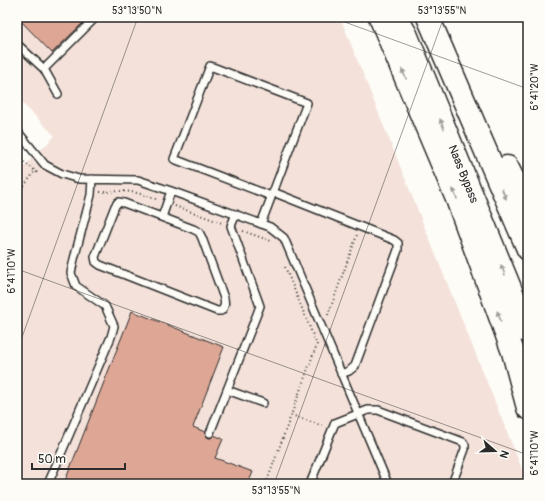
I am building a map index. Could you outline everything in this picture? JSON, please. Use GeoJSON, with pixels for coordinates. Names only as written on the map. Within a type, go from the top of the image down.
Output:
{"type":"FeatureCollection","features":[{"type":"Feature","properties":{"kind":"highway"},"geometry":{"type":"LineString","coordinates":[[380,17],[457,199],[513,352],[528,408]]}},
{"type":"Feature","properties":{"kind":"highway","name":"Naas Bypass"},"geometry":{"type":"LineString","coordinates":[[396,17],[406,34],[528,332]]}},
{"type":"Feature","properties":{"kind":"highway"},"geometry":{"type":"LineString","coordinates":[[428,17],[528,249]]}},
{"type":"Feature","properties":{"kind":"highway"},"geometry":{"type":"LineString","coordinates":[[444,55],[515,181],[528,208]]}},
{"type":"Feature","properties":{"kind":"lane"},"geometry":{"type":"LineString","coordinates":[[44,69],[96,17]]}},
{"type":"Feature","properties":{"kind":"lane"},"geometry":{"type":"LineString","coordinates":[[17,44],[44,69],[58,94]]}},
{"type":"Feature","properties":{"kind":"lane"},"geometry":{"type":"LineString","coordinates":[[261,224],[272,194],[307,103],[210,66],[174,159],[272,194],[361,226],[398,243],[398,250],[355,366],[349,371],[341,374]]}},
{"type":"Feature","properties":{"kind":"lane"},"geometry":{"type":"LineString","coordinates":[[17,131],[44,165],[62,174],[79,179],[138,180],[270,227],[284,238],[388,484]]}},
{"type":"Feature","properties":{"kind":"lane"},"geometry":{"type":"LineString","coordinates":[[48,484],[111,337],[114,326],[105,306],[76,286],[71,273],[91,196],[92,179]]}},
{"type":"Feature","properties":{"kind":"lane"},"geometry":{"type":"LineString","coordinates":[[162,217],[171,191]]}},
{"type":"Feature","properties":{"kind":"lane"},"geometry":{"type":"LineString","coordinates":[[118,202],[162,217],[193,229],[198,232],[202,238],[224,298],[225,304],[221,311],[217,311],[100,265],[96,262],[95,257],[97,251],[118,202]]}},
{"type":"Feature","properties":{"kind":"lane"},"geometry":{"type":"LineString","coordinates":[[210,433],[260,306],[231,226],[236,214]]}},
{"type":"Feature","properties":{"kind":"lane"},"geometry":{"type":"LineString","coordinates":[[227,390],[263,403]]}},
{"type":"Feature","properties":{"kind":"lane"},"geometry":{"type":"LineString","coordinates":[[310,484],[335,423],[368,410],[378,410],[463,442],[465,449],[452,484]]}},
{"type":"Feature","properties":{"kind":"path"},"geometry":{"type":"LineString","coordinates":[[17,196],[35,171]]}},
{"type":"Feature","properties":{"kind":"path"},"geometry":{"type":"LineString","coordinates":[[266,484],[361,226]]}},
{"type":"Feature","properties":{"kind":"path"},"geometry":{"type":"LineString","coordinates":[[291,414],[332,430]]}},
{"type":"Feature","properties":{"kind":"shaded area"},"geometry":{"type":"Polygon","coordinates":[[[17,17],[340,17],[528,484],[17,484],[17,173],[55,136],[17,98],[17,17]]]}},
{"type":"Feature","properties":{"kind":"building"},"geometry":{"type":"Polygon","coordinates":[[[17,17],[89,17],[52,53],[17,17]]]}},
{"type":"Feature","properties":{"kind":"building"},"geometry":{"type":"Polygon","coordinates":[[[132,311],[224,347],[193,427],[205,432],[206,436],[209,438],[214,435],[223,439],[215,458],[253,472],[248,484],[74,484],[65,481],[132,311]]]}}]}
